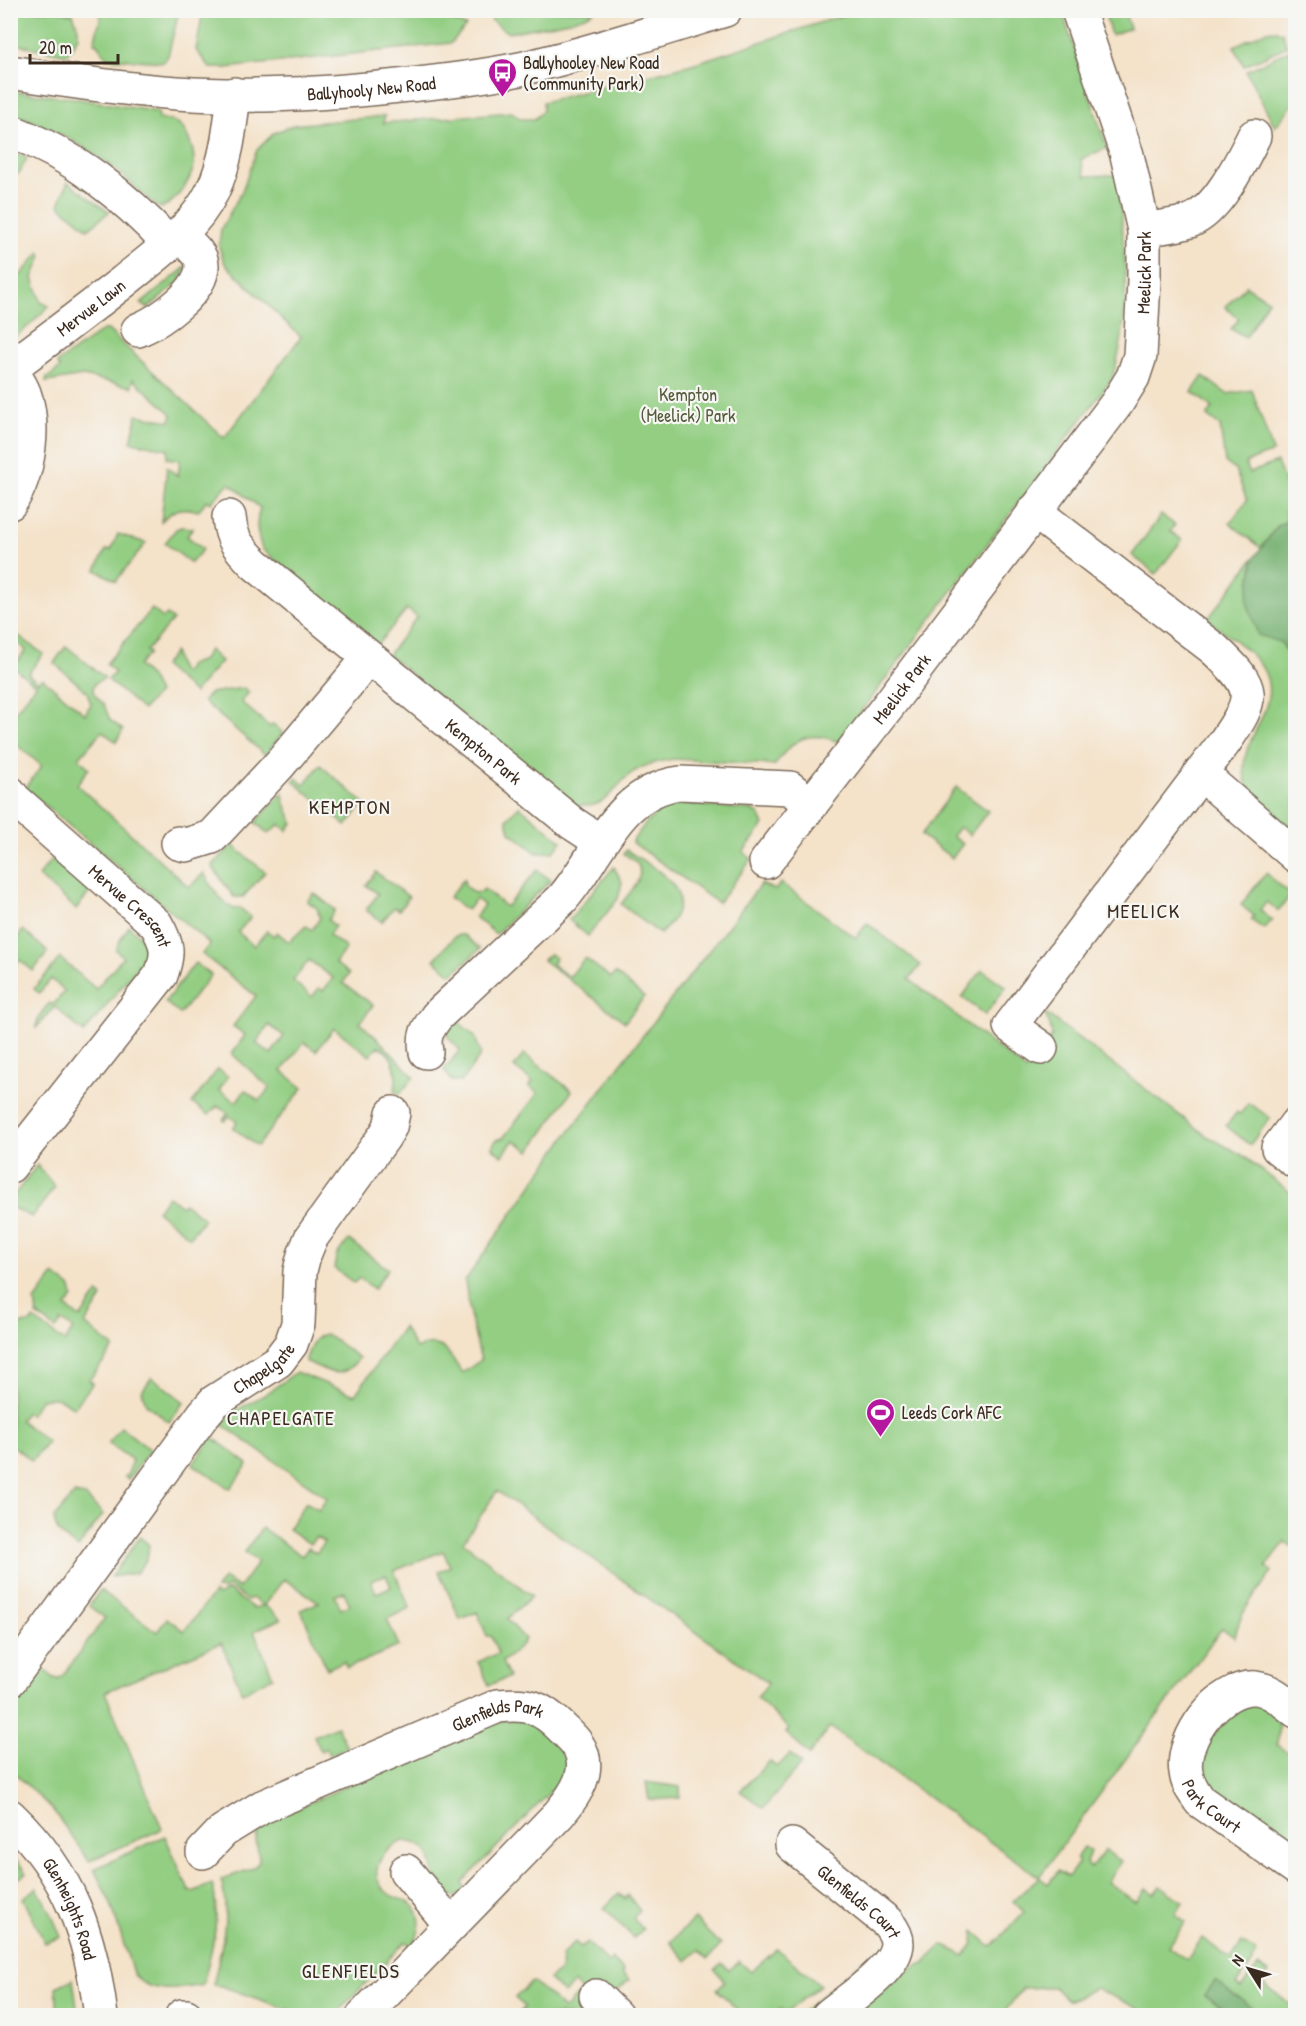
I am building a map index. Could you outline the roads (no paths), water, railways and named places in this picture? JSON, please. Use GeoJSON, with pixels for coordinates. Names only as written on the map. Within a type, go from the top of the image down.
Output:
{"type":"FeatureCollection","features":[{"type":"Feature","properties":{"kind":"street","name":"Ballyhooly New Road"},"geometry":{"type":"LineString","coordinates":[[10,72],[76,83],[176,93],[295,94],[360,90],[520,69],[621,42],[724,10]]}},
{"type":"Feature","properties":{"kind":"street","name":"Meelick Park"},"geometry":{"type":"LineString","coordinates":[[766,862],[812,805],[1117,403],[1133,377],[1140,356],[1144,230],[1127,155],[1078,10]]}},
{"type":"Feature","properties":{"kind":"street","name":"Mervue Lawn"},"geometry":{"type":"LineString","coordinates":[[10,503],[17,493],[27,464],[29,411],[23,392],[10,368],[174,240],[197,216],[211,193],[222,167],[234,94]]}},
{"type":"Feature","properties":{"kind":"street"},"geometry":{"type":"LineString","coordinates":[[10,130],[55,150],[97,177],[174,240],[199,255],[202,264],[195,286],[167,314],[138,330]]}},
{"type":"Feature","properties":{"kind":"street"},"geometry":{"type":"LineString","coordinates":[[1144,230],[1190,221],[1205,211],[1217,197],[1254,136]]}},
{"type":"Feature","properties":{"kind":"street"},"geometry":{"type":"LineString","coordinates":[[1034,511],[1214,649],[1235,669],[1246,685],[1248,697],[1244,714],[1010,1026],[1041,1048]]}},
{"type":"Feature","properties":{"kind":"street","name":"Kempton Park"},"geometry":{"type":"LineString","coordinates":[[229,517],[230,531],[237,546],[255,564],[586,833],[601,842]]}},
{"type":"Feature","properties":{"kind":"street"},"geometry":{"type":"LineString","coordinates":[[178,843],[186,844],[212,837],[280,764],[369,658]]}},
{"type":"Feature","properties":{"kind":"street"},"geometry":{"type":"LineString","coordinates":[[1200,774],[1296,856]]}},
{"type":"Feature","properties":{"kind":"street"},"geometry":{"type":"LineString","coordinates":[[426,1052],[424,1040],[428,1028],[437,1017],[562,899],[580,877],[601,842],[631,805],[647,793],[663,786],[680,783],[790,788],[812,805]]}},
{"type":"Feature","properties":{"kind":"street","name":"Mervue Crescent"},"geometry":{"type":"LineString","coordinates":[[10,793],[156,924],[165,940],[167,958],[161,975],[14,1154]]}},
{"type":"Feature","properties":{"kind":"street","name":"Chapelgate"},"geometry":{"type":"LineString","coordinates":[[10,1680],[203,1415],[214,1402],[278,1361],[291,1344],[298,1324],[300,1271],[311,1238],[384,1137],[390,1127],[393,1113]]}},
{"type":"Feature","properties":{"kind":"street"},"geometry":{"type":"LineString","coordinates":[[1296,1124],[1278,1148],[1296,1162]]}},
{"type":"Feature","properties":{"kind":"street","name":"Park Court"},"geometry":{"type":"LineString","coordinates":[[1296,1712],[1275,1694],[1255,1688],[1235,1693],[1213,1706],[1196,1728],[1186,1751],[1185,1772],[1190,1787],[1200,1801],[1296,1868]]}},
{"type":"Feature","properties":{"kind":"street","name":"Glenfields Park"},"geometry":{"type":"LineString","coordinates":[[203,1852],[223,1831],[261,1807],[498,1706],[514,1704],[529,1706],[548,1714],[577,1743],[584,1758],[582,1778],[574,1796],[363,2016]]}},
{"type":"Feature","properties":{"kind":"street","name":"Glenheights Road"},"geometry":{"type":"LineString","coordinates":[[10,1816],[45,1854],[74,1904],[86,1934],[96,1975],[101,2016]]}},
{"type":"Feature","properties":{"kind":"street","name":"Glenfields Court"},"geometry":{"type":"LineString","coordinates":[[792,1845],[888,1922],[897,1942],[887,1966],[828,2016]]}},
{"type":"Feature","properties":{"kind":"street"},"geometry":{"type":"LineString","coordinates":[[406,1871],[451,1925]]}},
{"type":"Feature","properties":{"kind":"place","name":"Ballyhooley New Road (Community Park)"},"geometry":{"type":"Point","coordinates":[502,98]}},
{"type":"Feature","properties":{"kind":"place","name":"Leeds Cork AFC"},"geometry":{"type":"Point","coordinates":[881,1438]}},
{"type":"Feature","properties":{"kind":"district","name":"KEMPTON"},"geometry":{"type":"Point","coordinates":[350,806]}},
{"type":"Feature","properties":{"kind":"district","name":"MEELICK"},"geometry":{"type":"Point","coordinates":[1144,910]}},
{"type":"Feature","properties":{"kind":"district","name":"CHAPELGATE"},"geometry":{"type":"Point","coordinates":[281,1417]}},
{"type":"Feature","properties":{"kind":"district","name":"GLENFIELDS"},"geometry":{"type":"Point","coordinates":[351,1970]}},
{"type":"Feature","properties":{"kind":"park label","name":"Kempton (Meelick) Park"},"geometry":{"type":"Point","coordinates":[688,404]}}]}
